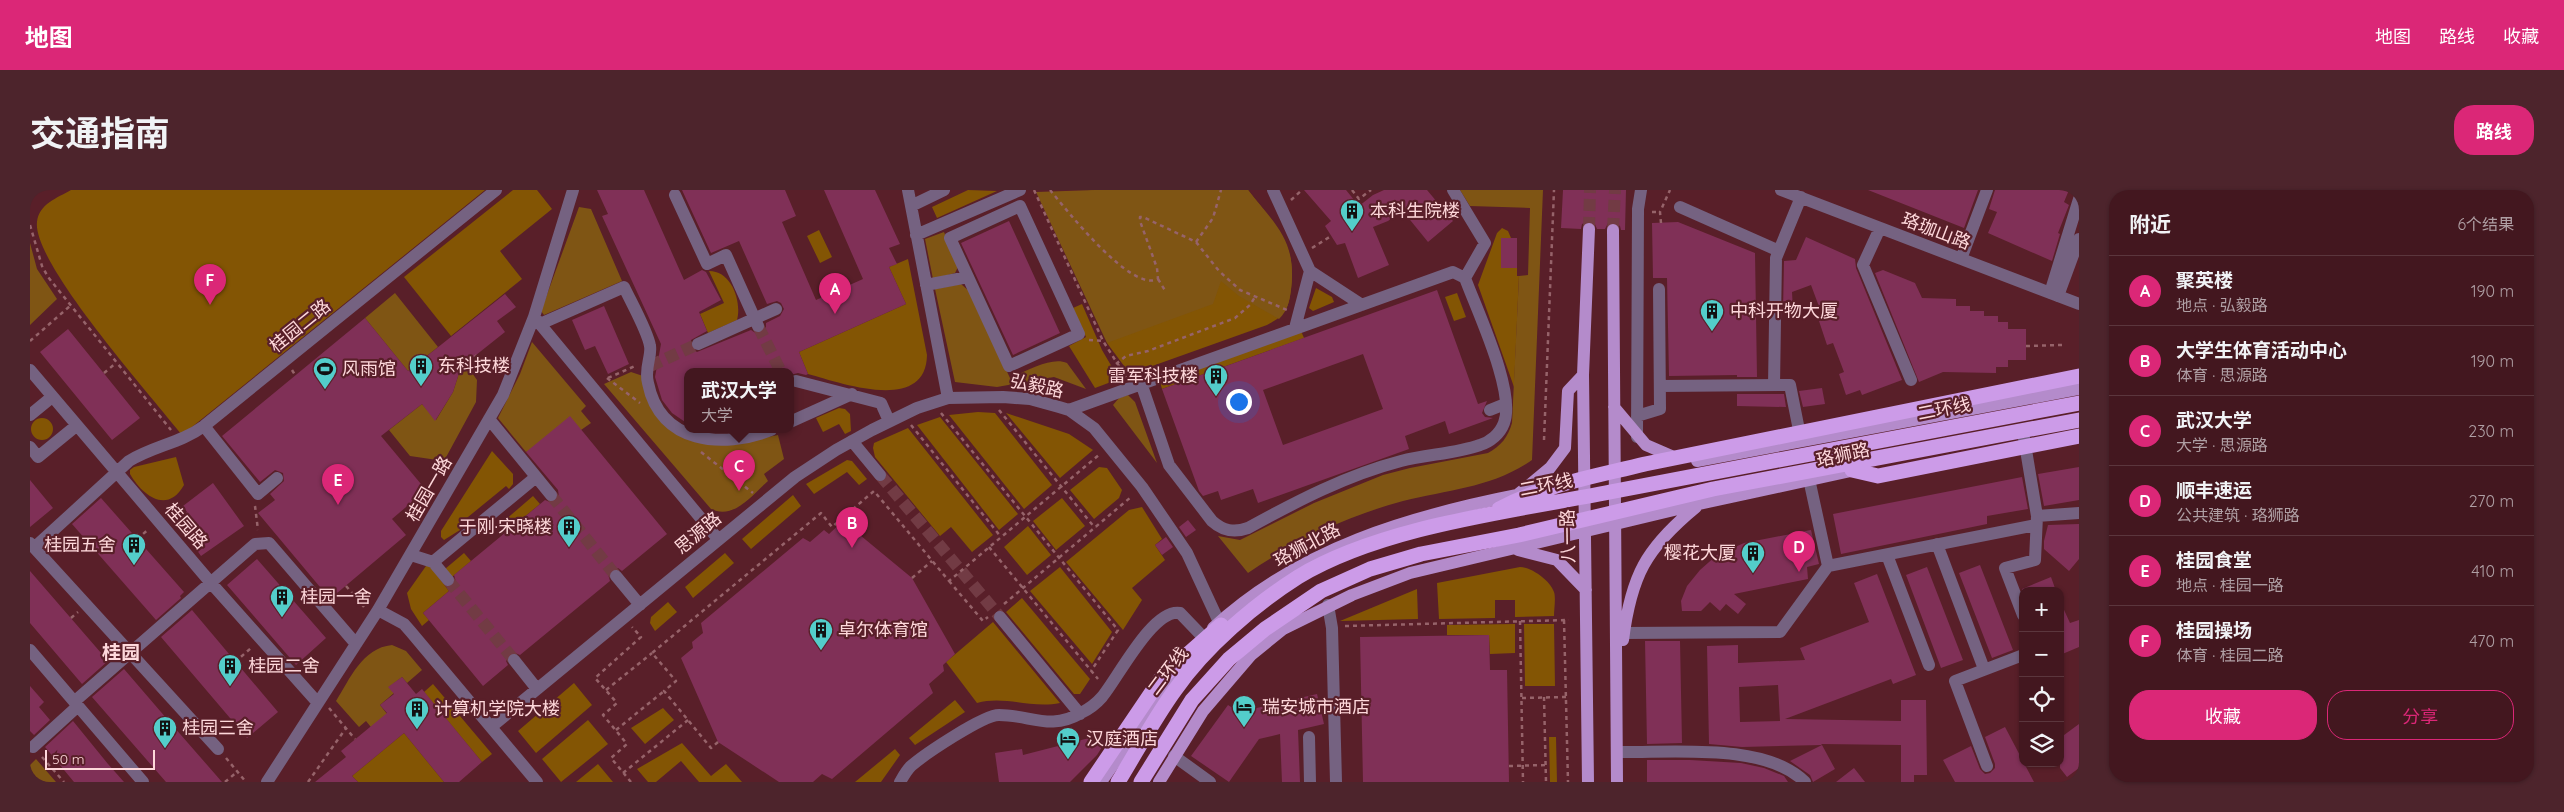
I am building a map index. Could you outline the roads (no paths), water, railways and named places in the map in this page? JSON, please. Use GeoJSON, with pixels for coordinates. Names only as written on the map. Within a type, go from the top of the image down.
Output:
{"type":"FeatureCollection","features":[{"type":"Feature","properties":{"kind":"highway"},"geometry":{"type":"LineString","coordinates":[[1487,516],[1516,500],[1576,481],[1645,464],[2079,376]]}},
{"type":"Feature","properties":{"kind":"highway","name":"二环线"},"geometry":{"type":"LineString","coordinates":[[1118,782],[1176,687],[1202,656],[1252,612],[1297,578],[1331,560],[1386,540],[1487,516],[2079,402]]}},
{"type":"Feature","properties":{"kind":"highway","name":"二环线"},"geometry":{"type":"LineString","coordinates":[[1141,782],[1192,700],[1229,658],[1265,629],[1321,591],[1370,569],[1421,554],[1520,535],[1712,489],[2079,420]]}},
{"type":"Feature","properties":{"kind":"highway"},"geometry":{"type":"LineString","coordinates":[[1852,470],[1878,476],[2079,436]]}},
{"type":"Feature","properties":{"kind":"highway"},"geometry":{"type":"LineString","coordinates":[[1091,782],[1162,677],[1231,618],[1252,612]]}},
{"type":"Feature","properties":{"kind":"main road","name":"八一路"},"geometry":{"type":"LineString","coordinates":[[1588,782],[1583,375],[1589,229]]}},
{"type":"Feature","properties":{"kind":"main road"},"geometry":{"type":"LineString","coordinates":[[1614,230],[1617,782]]}},
{"type":"Feature","properties":{"kind":"main road"},"geometry":{"type":"LineString","coordinates":[[1516,496],[1550,468],[1565,448],[1568,391],[1583,375]]}},
{"type":"Feature","properties":{"kind":"main road","name":"珞狮路"},"geometry":{"type":"LineString","coordinates":[[1615,477],[2079,389]]}},
{"type":"Feature","properties":{"kind":"main road"},"geometry":{"type":"LineString","coordinates":[[1614,407],[1637,437],[1646,445],[1658,452],[1691,462]]}},
{"type":"Feature","properties":{"kind":"main road","name":"珞狮路"},"geometry":{"type":"LineString","coordinates":[[1616,525],[1699,504],[1852,470],[2079,427]]}},
{"type":"Feature","properties":{"kind":"main road","name":"珞狮北路"},"geometry":{"type":"LineString","coordinates":[[1101,782],[1203,637],[1219,622],[1272,583],[1340,545],[1411,520],[1516,496],[1615,477]]}},
{"type":"Feature","properties":{"kind":"main road"},"geometry":{"type":"LineString","coordinates":[[1616,687],[1626,617],[1640,568],[1672,526],[1699,504]]}},
{"type":"Feature","properties":{"kind":"main road"},"geometry":{"type":"LineString","coordinates":[[1159,782],[1203,711],[1251,656],[1283,629],[1328,605],[1375,585],[1410,574],[1616,525]]}},
{"type":"Feature","properties":{"kind":"main road"},"geometry":{"type":"LineString","coordinates":[[1516,549],[1557,560],[1586,590]]}},
{"type":"Feature","properties":{"kind":"street","name":"桂园二路"},"geometry":{"type":"LineString","coordinates":[[33,545],[116,472],[143,452],[180,440],[204,426],[496,190]]}},
{"type":"Feature","properties":{"kind":"street","name":"桂园一路"},"geometry":{"type":"LineString","coordinates":[[267,782],[411,555],[490,419],[537,320],[573,190]]}},
{"type":"Feature","properties":{"kind":"street"},"geometry":{"type":"LineString","coordinates":[[908,190],[948,398]]}},
{"type":"Feature","properties":{"kind":"street"},"geometry":{"type":"LineString","coordinates":[[911,206],[944,190]]}},
{"type":"Feature","properties":{"kind":"street"},"geometry":{"type":"LineString","coordinates":[[916,235],[1020,190]]}},
{"type":"Feature","properties":{"kind":"street"},"geometry":{"type":"LineString","coordinates":[[1273,190],[1310,271],[1362,305]]}},
{"type":"Feature","properties":{"kind":"street"},"geometry":{"type":"LineString","coordinates":[[1453,190],[1485,243],[1465,278]]}},
{"type":"Feature","properties":{"kind":"street"},"geometry":{"type":"LineString","coordinates":[[1637,437],[1638,209],[1641,190]]}},
{"type":"Feature","properties":{"kind":"street","name":"珞珈山路"},"geometry":{"type":"LineString","coordinates":[[1781,190],[2079,304]]}},
{"type":"Feature","properties":{"kind":"street"},"geometry":{"type":"LineString","coordinates":[[1961,259],[1987,190]]}},
{"type":"Feature","properties":{"kind":"street"},"geometry":{"type":"LineString","coordinates":[[675,195],[707,264],[726,255],[757,322]]}},
{"type":"Feature","properties":{"kind":"street"},"geometry":{"type":"LineString","coordinates":[[1774,385],[1778,250],[1800,197]]}},
{"type":"Feature","properties":{"kind":"street"},"geometry":{"type":"LineString","coordinates":[[2054,295],[2079,199]]}},
{"type":"Feature","properties":{"kind":"street"},"geometry":{"type":"LineString","coordinates":[[1020,206],[1079,334],[1009,366],[968,277],[950,238],[1020,206]]}},
{"type":"Feature","properties":{"kind":"street"},"geometry":{"type":"LineString","coordinates":[[1680,207],[1778,250]]}},
{"type":"Feature","properties":{"kind":"street"},"geometry":{"type":"LineString","coordinates":[[1880,228],[1863,265],[1911,380]]}},
{"type":"Feature","properties":{"kind":"street"},"geometry":{"type":"LineString","coordinates":[[2054,295],[2079,239]]}},
{"type":"Feature","properties":{"kind":"street"},"geometry":{"type":"LineString","coordinates":[[1297,322],[1310,271]]}},
{"type":"Feature","properties":{"kind":"street"},"geometry":{"type":"LineString","coordinates":[[1069,410],[1297,322],[1362,305],[1453,272],[1465,278],[1505,386],[1506,404],[1504,424],[1499,432],[1488,442],[1478,446],[1402,461],[1337,482],[1248,528],[1236,532],[1219,528],[1212,521],[1169,465],[1137,385]]}},
{"type":"Feature","properties":{"kind":"street"},"geometry":{"type":"LineString","coordinates":[[926,285],[968,277]]}},
{"type":"Feature","properties":{"kind":"street"},"geometry":{"type":"LineString","coordinates":[[684,431],[673,424],[658,407],[649,390],[648,365],[651,347],[624,287],[537,320],[718,539]]}},
{"type":"Feature","properties":{"kind":"street"},"geometry":{"type":"LineString","coordinates":[[1637,416],[1660,409],[1659,289]]}},
{"type":"Feature","properties":{"kind":"street"},"geometry":{"type":"LineString","coordinates":[[698,344],[757,322],[776,309]]}},
{"type":"Feature","properties":{"kind":"street","name":"桂园路"},"geometry":{"type":"LineString","coordinates":[[30,370],[211,583],[320,700]]}},
{"type":"Feature","properties":{"kind":"street"},"geometry":{"type":"LineString","coordinates":[[796,381],[881,403],[889,421]]}},
{"type":"Feature","properties":{"kind":"street"},"geometry":{"type":"LineString","coordinates":[[1660,386],[1790,385],[1802,442]]}},
{"type":"Feature","properties":{"kind":"street"},"geometry":{"type":"LineString","coordinates":[[794,420],[852,394]]}},
{"type":"Feature","properties":{"kind":"street","name":"弘毅路"},"geometry":{"type":"LineString","coordinates":[[948,398],[988,395],[1030,399],[1069,410],[1094,428],[1110,446],[1177,536],[1196,571],[1219,622]]}},
{"type":"Feature","properties":{"kind":"street"},"geometry":{"type":"LineString","coordinates":[[30,415],[52,397]]}},
{"type":"Feature","properties":{"kind":"street","name":"思源路"},"geometry":{"type":"LineString","coordinates":[[491,727],[795,477],[852,441],[889,421],[933,402],[948,398]]}},
{"type":"Feature","properties":{"kind":"street"},"geometry":{"type":"LineString","coordinates":[[1490,410],[1506,404]]}},
{"type":"Feature","properties":{"kind":"street"},"geometry":{"type":"LineString","coordinates":[[490,419],[551,495]]}},
{"type":"Feature","properties":{"kind":"street"},"geometry":{"type":"LineString","coordinates":[[30,447],[38,457],[76,426]]}},
{"type":"Feature","properties":{"kind":"street"},"geometry":{"type":"LineString","coordinates":[[204,426],[258,494],[277,478]]}},
{"type":"Feature","properties":{"kind":"street"},"geometry":{"type":"LineString","coordinates":[[686,433],[691,436],[721,442],[760,433]]}},
{"type":"Feature","properties":{"kind":"street"},"geometry":{"type":"LineString","coordinates":[[2019,605],[2005,568],[2035,560],[2037,520],[2024,438]]}},
{"type":"Feature","properties":{"kind":"street"},"geometry":{"type":"LineString","coordinates":[[852,441],[880,475]]}},
{"type":"Feature","properties":{"kind":"street"},"geometry":{"type":"LineString","coordinates":[[433,562],[536,477]]}},
{"type":"Feature","properties":{"kind":"street"},"geometry":{"type":"LineString","coordinates":[[1810,480],[1828,566]]}},
{"type":"Feature","properties":{"kind":"street"},"geometry":{"type":"LineString","coordinates":[[1624,633],[1780,632],[1828,566],[1937,544],[2037,520],[2079,513]]}},
{"type":"Feature","properties":{"kind":"street"},"geometry":{"type":"LineString","coordinates":[[33,747],[76,703],[255,544],[269,544],[356,644]]}},
{"type":"Feature","properties":{"kind":"street"},"geometry":{"type":"LineString","coordinates":[[1937,544],[1984,669]]}},
{"type":"Feature","properties":{"kind":"street"},"geometry":{"type":"LineString","coordinates":[[33,545],[221,753]]}},
{"type":"Feature","properties":{"kind":"street"},"geometry":{"type":"LineString","coordinates":[[411,555],[433,562],[448,580]]}},
{"type":"Feature","properties":{"kind":"street"},"geometry":{"type":"LineString","coordinates":[[1886,555],[1929,666]]}},
{"type":"Feature","properties":{"kind":"street"},"geometry":{"type":"LineString","coordinates":[[616,576],[640,605]]}},
{"type":"Feature","properties":{"kind":"street"},"geometry":{"type":"LineString","coordinates":[[1328,605],[1331,626],[1336,782]]}},
{"type":"Feature","properties":{"kind":"street"},"geometry":{"type":"LineString","coordinates":[[375,613],[404,624],[537,782]]}},
{"type":"Feature","properties":{"kind":"street"},"geometry":{"type":"LineString","coordinates":[[900,782],[910,767],[975,723],[989,716],[1013,716],[1035,721],[1055,722],[1080,714],[1097,702],[1153,626],[1169,614],[1180,613],[1203,637]]}},
{"type":"Feature","properties":{"kind":"street"},"geometry":{"type":"LineString","coordinates":[[995,617],[1080,714]]}},
{"type":"Feature","properties":{"kind":"street"},"geometry":{"type":"LineString","coordinates":[[30,650],[142,782]]}},
{"type":"Feature","properties":{"kind":"street"},"geometry":{"type":"LineString","coordinates":[[1987,766],[1955,680],[2019,656]]}},
{"type":"Feature","properties":{"kind":"street"},"geometry":{"type":"LineString","coordinates":[[514,660],[537,689]]}},
{"type":"Feature","properties":{"kind":"street"},"geometry":{"type":"LineString","coordinates":[[1309,737],[1310,782]]}},
{"type":"Feature","properties":{"kind":"street"},"geometry":{"type":"LineString","coordinates":[[1617,752],[1745,755],[1777,763],[1794,772],[1805,782]]}},
{"type":"Feature","properties":{"kind":"street"},"geometry":{"type":"LineString","coordinates":[[1174,756],[1206,781]]}},
{"type":"Feature","properties":{"kind":"tunnel"},"geometry":{"type":"LineString","coordinates":[[1589,229],[1590,190]]}},
{"type":"Feature","properties":{"kind":"tunnel"},"geometry":{"type":"LineString","coordinates":[[1613,230],[1615,190]]}},
{"type":"Feature","properties":{"kind":"tunnel"},"geometry":{"type":"LineString","coordinates":[[758,326],[779,368]]}},
{"type":"Feature","properties":{"kind":"tunnel"},"geometry":{"type":"LineString","coordinates":[[650,366],[698,344]]}},
{"type":"Feature","properties":{"kind":"tunnel"},"geometry":{"type":"LineString","coordinates":[[880,475],[1000,617]]}},
{"type":"Feature","properties":{"kind":"tunnel"},"geometry":{"type":"LineString","coordinates":[[551,495],[616,576]]}},
{"type":"Feature","properties":{"kind":"tunnel"},"geometry":{"type":"LineString","coordinates":[[448,580],[514,660]]}},
{"type":"Feature","properties":{"kind":"place","name":"本科生院楼"},"geometry":{"type":"Point","coordinates":[1352,232]}},
{"type":"Feature","properties":{"kind":"place","name":"桂园操场"},"geometry":{"type":"Point","coordinates":[210,305]}},
{"type":"Feature","properties":{"kind":"place","name":"聚英楼"},"geometry":{"type":"Point","coordinates":[835,314]}},
{"type":"Feature","properties":{"kind":"place","name":"中科开物大厦"},"geometry":{"type":"Point","coordinates":[1712,332]}},
{"type":"Feature","properties":{"kind":"place","name":"东科技楼"},"geometry":{"type":"Point","coordinates":[421,387]}},
{"type":"Feature","properties":{"kind":"place","name":"风雨馆"},"geometry":{"type":"Point","coordinates":[325,390]}},
{"type":"Feature","properties":{"kind":"place","name":"雷军科技楼"},"geometry":{"type":"Point","coordinates":[1216,397]}},
{"type":"Feature","properties":{"kind":"place","name":"武汉大学"},"geometry":{"type":"Point","coordinates":[739,491]}},
{"type":"Feature","properties":{"kind":"place","name":"桂园食堂"},"geometry":{"type":"Point","coordinates":[338,505]}},
{"type":"Feature","properties":{"kind":"place","name":"于刚·宋晓楼"},"geometry":{"type":"Point","coordinates":[569,548]}},
{"type":"Feature","properties":{"kind":"place","name":"大学生体育活动中心"},"geometry":{"type":"Point","coordinates":[852,548]}},
{"type":"Feature","properties":{"kind":"place","name":"桂园五舍"},"geometry":{"type":"Point","coordinates":[134,566]}},
{"type":"Feature","properties":{"kind":"place","name":"顺丰速运"},"geometry":{"type":"Point","coordinates":[1799,572]}},
{"type":"Feature","properties":{"kind":"place","name":"樱花大厦"},"geometry":{"type":"Point","coordinates":[1753,574]}},
{"type":"Feature","properties":{"kind":"place","name":"桂园一舍"},"geometry":{"type":"Point","coordinates":[282,618]}},
{"type":"Feature","properties":{"kind":"place","name":"卓尔体育馆"},"geometry":{"type":"Point","coordinates":[821,651]}},
{"type":"Feature","properties":{"kind":"place","name":"桂园二舍"},"geometry":{"type":"Point","coordinates":[230,687]}},
{"type":"Feature","properties":{"kind":"place","name":"瑞安城市酒店"},"geometry":{"type":"Point","coordinates":[1244,728]}},
{"type":"Feature","properties":{"kind":"place","name":"计算机学院大楼"},"geometry":{"type":"Point","coordinates":[417,730]}},
{"type":"Feature","properties":{"kind":"place","name":"桂园三舍"},"geometry":{"type":"Point","coordinates":[165,749]}},
{"type":"Feature","properties":{"kind":"place","name":"汉庭酒店"},"geometry":{"type":"Point","coordinates":[1068,760]}},
{"type":"Feature","properties":{"kind":"district","name":"桂园"},"geometry":{"type":"Point","coordinates":[121,652]}}]}
